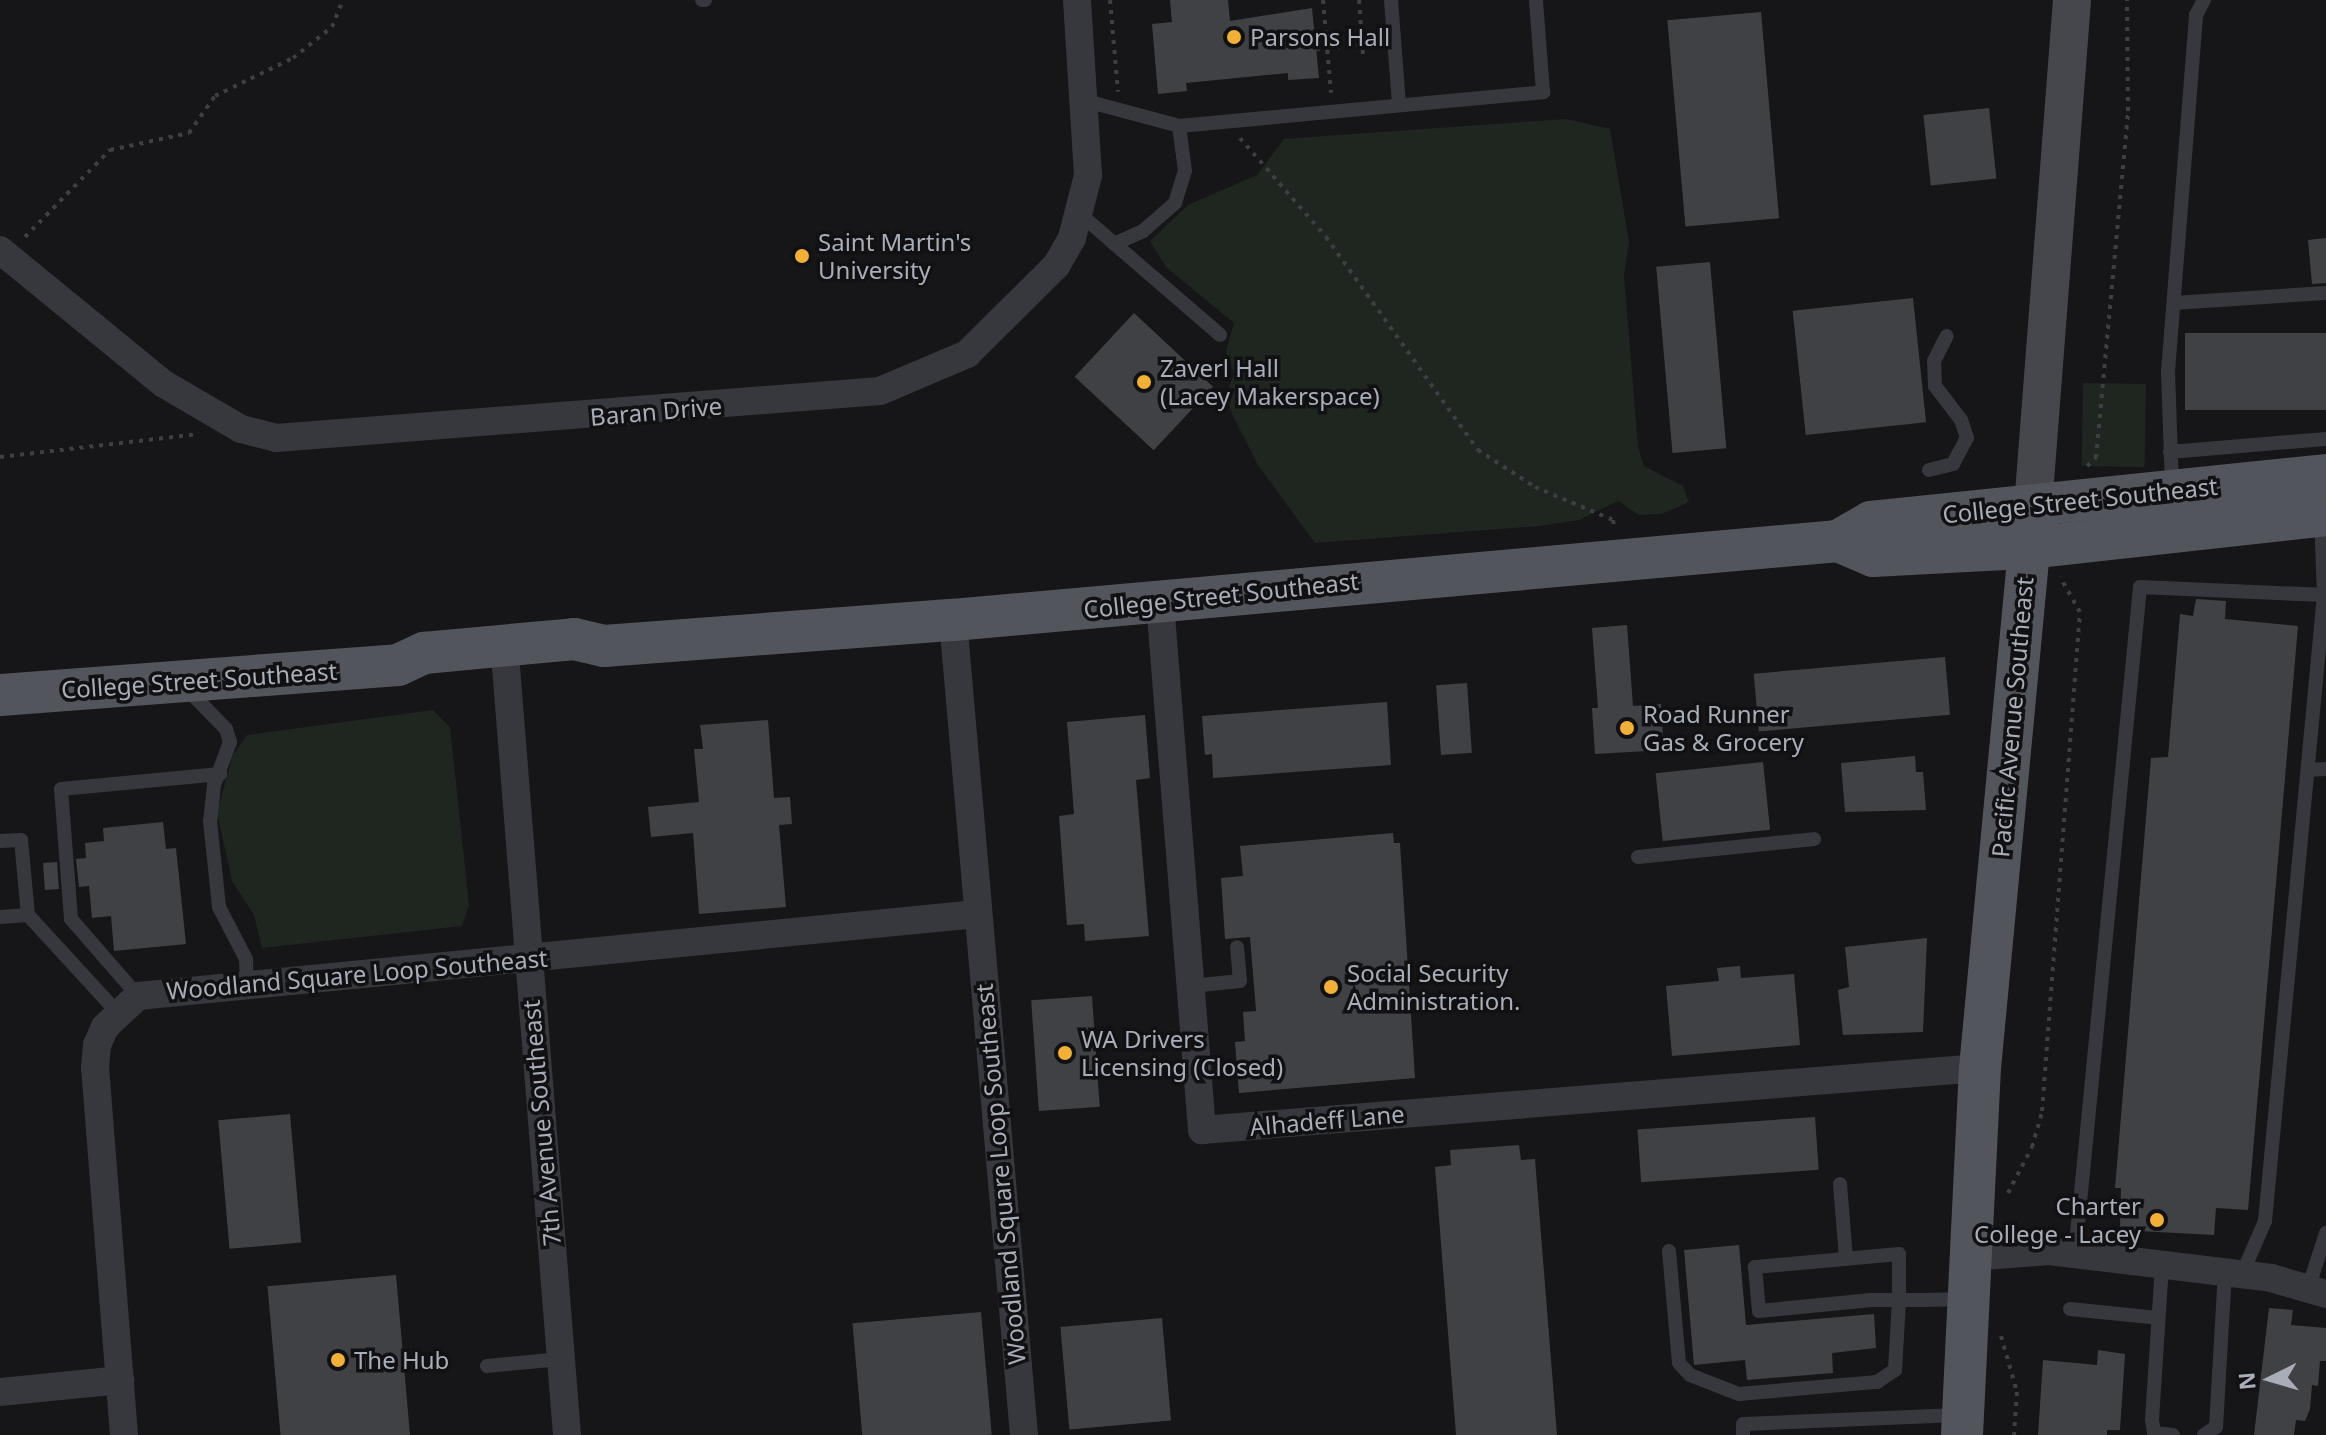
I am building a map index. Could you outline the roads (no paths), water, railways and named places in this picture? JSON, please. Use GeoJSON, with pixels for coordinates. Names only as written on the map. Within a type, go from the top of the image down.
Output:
{"type":"FeatureCollection","features":[{"type":"Feature","properties":{"kind":"main road","name":"Pacific Avenue Southeast"},"geometry":{"type":"LineString","coordinates":[[1962,1425],[1980,1068],[2047,546],[2033,507],[2072,0]]}},
{"type":"Feature","properties":{"kind":"main road","name":"College Street Southeast"},"geometry":{"type":"LineString","coordinates":[[0,695],[398,665],[424,653],[533,642],[574,639],[604,646],[953,620],[1838,541],[1871,522],[2075,503],[2171,471],[2326,475]]}},
{"type":"Feature","properties":{"kind":"main road","name":"College Street Southeast"},"geometry":{"type":"LineString","coordinates":[[1838,541],[1873,556],[2047,546],[2323,516]]}},
{"type":"Feature","properties":{"kind":"main road","name":"College Street Southeast"},"geometry":{"type":"LineString","coordinates":[[398,665],[424,675],[575,661],[604,646]]}},
{"type":"Feature","properties":{"kind":"street","name":"Baran Drive"},"geometry":{"type":"LineString","coordinates":[[3,253],[164,384],[241,429],[276,438],[880,391],[943,367],[995,331],[1056,266],[1080,214],[1088,175],[1086,101],[1077,0]]}},
{"type":"Feature","properties":{"kind":"street","name":"Alhadeff Lane"},"geometry":{"type":"LineString","coordinates":[[1160,603],[1202,1130],[1980,1068]]}},
{"type":"Feature","properties":{"kind":"street","name":"Woodland Square Loop Southeast"},"geometry":{"type":"LineString","coordinates":[[953,620],[1024,1435]]}},
{"type":"Feature","properties":{"kind":"street","name":"7th Avenue Southeast"},"geometry":{"type":"LineString","coordinates":[[506,667],[567,1435]]}},
{"type":"Feature","properties":{"kind":"street","name":"Woodland Square Loop Southeast"},"geometry":{"type":"LineString","coordinates":[[127,1004],[247,982],[527,959],[977,914]]}},
{"type":"Feature","properties":{"kind":"street"},"geometry":{"type":"LineString","coordinates":[[124,1435],[95,1068],[97,1045],[127,1004]]}},
{"type":"Feature","properties":{"kind":"street"},"geometry":{"type":"LineString","coordinates":[[1970,1257],[2049,1251],[2233,1273],[2317,1291]]}},
{"type":"Feature","properties":{"kind":"street"},"geometry":{"type":"LineString","coordinates":[[0,1392],[120,1380]]}},
{"type":"Feature","properties":{"kind":"lane"},"geometry":{"type":"LineString","coordinates":[[1391,0],[1399,105]]}},
{"type":"Feature","properties":{"kind":"lane"},"geometry":{"type":"LineString","coordinates":[[1086,101],[1179,126],[1543,92],[1536,0]]}},
{"type":"Feature","properties":{"kind":"lane"},"geometry":{"type":"LineString","coordinates":[[2204,0],[2196,15],[2174,303],[2171,471],[2326,439]]}},
{"type":"Feature","properties":{"kind":"lane"},"geometry":{"type":"LineString","coordinates":[[1114,244],[1143,231],[1175,203],[1185,171],[1179,126]]}},
{"type":"Feature","properties":{"kind":"lane"},"geometry":{"type":"LineString","coordinates":[[1080,214],[1220,335]]}},
{"type":"Feature","properties":{"kind":"lane"},"geometry":{"type":"LineString","coordinates":[[2174,303],[2326,293]]}},
{"type":"Feature","properties":{"kind":"lane"},"geometry":{"type":"LineString","coordinates":[[1929,470],[1953,464],[1967,438],[1961,420],[1935,386],[1934,361],[1947,336]]}},
{"type":"Feature","properties":{"kind":"lane"},"geometry":{"type":"LineString","coordinates":[[2204,1435],[2216,1427],[2233,1273],[2265,1221],[2325,595],[2323,516]]}},
{"type":"Feature","properties":{"kind":"lane"},"geometry":{"type":"LineString","coordinates":[[2075,1254],[2140,587],[2325,595]]}},
{"type":"Feature","properties":{"kind":"lane"},"geometry":{"type":"LineString","coordinates":[[178,680],[226,729],[230,742],[210,801],[216,891],[226,924],[246,959],[247,982]]}},
{"type":"Feature","properties":{"kind":"lane"},"geometry":{"type":"LineString","coordinates":[[2308,770],[2326,769]]}},
{"type":"Feature","properties":{"kind":"lane"},"geometry":{"type":"LineString","coordinates":[[127,1004],[71,919],[61,789],[220,774]]}},
{"type":"Feature","properties":{"kind":"lane"},"geometry":{"type":"LineString","coordinates":[[1638,857],[1814,839]]}},
{"type":"Feature","properties":{"kind":"lane"},"geometry":{"type":"LineString","coordinates":[[0,841],[21,840],[28,915],[127,1004]]}},
{"type":"Feature","properties":{"kind":"lane"},"geometry":{"type":"LineString","coordinates":[[0,917],[28,915]]}},
{"type":"Feature","properties":{"kind":"lane"},"geometry":{"type":"LineString","coordinates":[[1191,986],[1240,981],[1237,947]]}},
{"type":"Feature","properties":{"kind":"lane"},"geometry":{"type":"LineString","coordinates":[[1840,1184],[1846,1259]]}},
{"type":"Feature","properties":{"kind":"lane"},"geometry":{"type":"LineString","coordinates":[[2317,1291],[2326,1233]]}},
{"type":"Feature","properties":{"kind":"lane"},"geometry":{"type":"LineString","coordinates":[[1669,1251],[1679,1363],[1690,1375],[1739,1394],[1877,1382],[1895,1370],[1899,1300],[1899,1254],[1755,1267],[1759,1311],[1899,1300],[1968,1299]]}},
{"type":"Feature","properties":{"kind":"lane"},"geometry":{"type":"LineString","coordinates":[[2162,1265],[2152,1420],[2154,1433],[2173,1435]]}},
{"type":"Feature","properties":{"kind":"lane"},"geometry":{"type":"LineString","coordinates":[[2070,1309],[2158,1318]]}},
{"type":"Feature","properties":{"kind":"lane"},"geometry":{"type":"LineString","coordinates":[[487,1366],[561,1359]]}},
{"type":"Feature","properties":{"kind":"lane"},"geometry":{"type":"LineString","coordinates":[[1743,1435],[1743,1424],[1962,1425]]}},
{"type":"Feature","properties":{"kind":"place","name":"Parsons Hall"},"geometry":{"type":"Point","coordinates":[1234,37]}},
{"type":"Feature","properties":{"kind":"place","name":"Saint Martin's University"},"geometry":{"type":"Point","coordinates":[802,256]}},
{"type":"Feature","properties":{"kind":"place","name":"Zaverl Hall (Lacey Makerspace)"},"geometry":{"type":"Point","coordinates":[1144,382]}},
{"type":"Feature","properties":{"kind":"place","name":"Road Runner Gas & Grocery"},"geometry":{"type":"Point","coordinates":[1627,728]}},
{"type":"Feature","properties":{"kind":"place","name":"Social Security Administration."},"geometry":{"type":"Point","coordinates":[1331,987]}},
{"type":"Feature","properties":{"kind":"place","name":"WA Drivers Licensing (Closed)"},"geometry":{"type":"Point","coordinates":[1065,1053]}},
{"type":"Feature","properties":{"kind":"place","name":"Charter College - Lacey"},"geometry":{"type":"Point","coordinates":[2157,1220]}},
{"type":"Feature","properties":{"kind":"place","name":"The Hub"},"geometry":{"type":"Point","coordinates":[338,1360]}}]}
